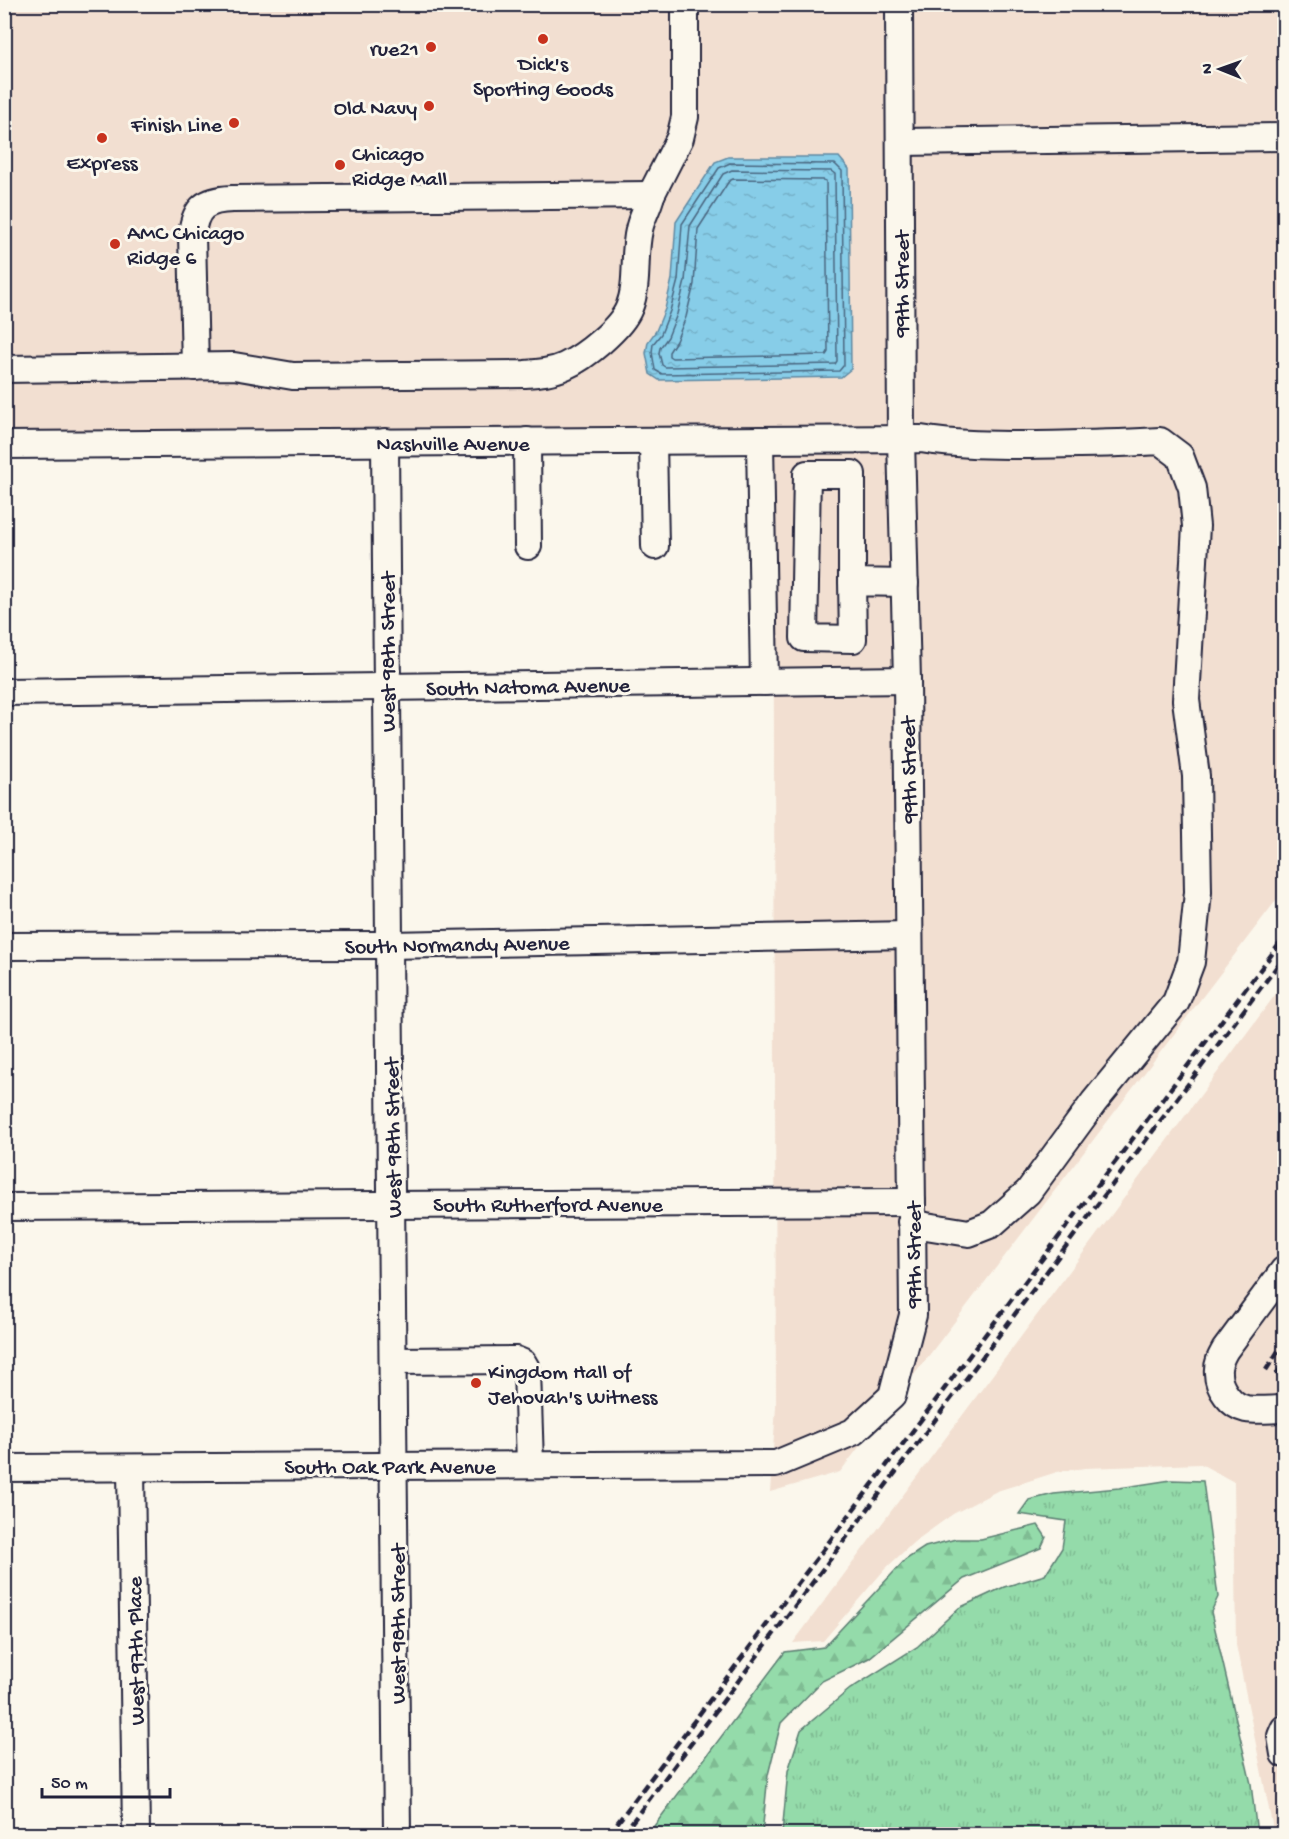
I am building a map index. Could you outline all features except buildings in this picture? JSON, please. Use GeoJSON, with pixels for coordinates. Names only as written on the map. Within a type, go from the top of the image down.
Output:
{"type":"FeatureCollection","features":[{"type":"Feature","properties":{"kind":"street"},"geometry":{"type":"LineString","coordinates":[[4,369],[234,366],[274,374],[301,376],[525,374],[547,372],[567,366],[606,337],[629,309],[634,285],[639,230],[651,195],[680,138],[685,117],[685,4]]}},
{"type":"Feature","properties":{"kind":"street","name":"99th Street"},"geometry":{"type":"LineString","coordinates":[[777,1464],[853,1432],[892,1396],[913,1315],[907,680],[901,439],[899,4]]}},
{"type":"Feature","properties":{"kind":"street"},"geometry":{"type":"LineString","coordinates":[[900,142],[1284,137]]}},
{"type":"Feature","properties":{"kind":"street"},"geometry":{"type":"LineString","coordinates":[[195,367],[192,234],[197,212],[204,205],[222,200],[242,199],[651,195]]}},
{"type":"Feature","properties":{"kind":"street","name":"Nashville Avenue"},"geometry":{"type":"LineString","coordinates":[[4,445],[901,439]]}},
{"type":"Feature","properties":{"kind":"street","name":"South Rutherford Avenue"},"geometry":{"type":"LineString","coordinates":[[4,1207],[392,1203],[911,1212],[926,1226],[969,1233],[992,1224],[1028,1192],[1094,1102],[1176,1002],[1191,962],[1198,892],[1196,776],[1186,700],[1196,526],[1192,488],[1179,456],[1160,441],[1006,445],[901,439]]}},
{"type":"Feature","properties":{"kind":"street"},"geometry":{"type":"LineString","coordinates":[[760,440],[764,682]]}},
{"type":"Feature","properties":{"kind":"street"},"geometry":{"type":"LineString","coordinates":[[527,441],[528,546]]}},
{"type":"Feature","properties":{"kind":"street"},"geometry":{"type":"LineString","coordinates":[[653,441],[655,546]]}},
{"type":"Feature","properties":{"kind":"street","name":"West 98th Street"},"geometry":{"type":"LineString","coordinates":[[385,442],[385,687],[395,1464],[397,1834]]}},
{"type":"Feature","properties":{"kind":"street"},"geometry":{"type":"LineString","coordinates":[[807,474],[852,474],[852,582],[854,639],[804,638],[807,474]]}},
{"type":"Feature","properties":{"kind":"street"},"geometry":{"type":"LineString","coordinates":[[852,582],[905,583]]}},
{"type":"Feature","properties":{"kind":"street","name":"South Natoma Avenue"},"geometry":{"type":"LineString","coordinates":[[4,692],[907,680]]}},
{"type":"Feature","properties":{"kind":"street","name":"South Normandy Avenue"},"geometry":{"type":"LineString","coordinates":[[4,946],[389,945],[909,935]]}},
{"type":"Feature","properties":{"kind":"street"},"geometry":{"type":"LineString","coordinates":[[1284,1270],[1224,1350],[1219,1362],[1218,1374],[1224,1393],[1234,1404],[1244,1409],[1284,1409]]}},
{"type":"Feature","properties":{"kind":"street"},"geometry":{"type":"LineString","coordinates":[[393,1361],[516,1360],[523,1363],[528,1370],[530,1464]]}},
{"type":"Feature","properties":{"kind":"street","name":"South Oak Park Avenue"},"geometry":{"type":"LineString","coordinates":[[4,1468],[395,1464],[777,1464]]}},
{"type":"Feature","properties":{"kind":"street","name":"West 97th Place"},"geometry":{"type":"LineString","coordinates":[[131,1468],[136,1834]]}},
{"type":"Feature","properties":{"kind":"street"},"geometry":{"type":"LineString","coordinates":[[1284,1729],[1281,1736],[1284,1754]]}},
{"type":"Feature","properties":{"kind":"shaded area"},"geometry":{"type":"Polygon","coordinates":[[[4,5],[884,5],[886,154],[910,154],[909,5],[1284,5],[1284,890],[840,1472],[770,1492],[776,1407],[773,433],[5,438],[4,5]]]}},
{"type":"Feature","properties":{"kind":"shaded area"},"geometry":{"type":"Polygon","coordinates":[[[1284,983],[1284,1834],[1274,1834],[1236,1645],[1234,1482],[1201,1464],[1085,1468],[1057,1472],[997,1491],[953,1514],[914,1542],[885,1569],[823,1641],[793,1643],[1284,983]]]}},
{"type":"Feature","properties":{"kind":"green space"},"geometry":{"type":"Polygon","coordinates":[[[1171,1480],[1203,1481],[1218,1597],[1211,1612],[1251,1784],[1257,1834],[782,1834],[788,1771],[801,1730],[850,1689],[917,1647],[959,1608],[1004,1587],[1045,1575],[1062,1548],[1066,1521],[1019,1514],[1029,1500],[1054,1494],[1171,1480]]]}},
{"type":"Feature","properties":{"kind":"green space"},"geometry":{"type":"Polygon","coordinates":[[[1038,1525],[1046,1537],[1041,1548],[964,1579],[869,1658],[822,1681],[781,1723],[768,1775],[762,1834],[648,1834],[785,1652],[824,1647],[905,1560],[925,1547],[956,1539],[981,1539],[1038,1525]]]}},
{"type":"Feature","properties":{"kind":"water"},"geometry":{"type":"Polygon","coordinates":[[[728,157],[839,157],[849,169],[851,369],[841,377],[659,380],[650,374],[646,353],[648,342],[656,331],[665,309],[672,279],[676,222],[715,162],[728,157]]]}},
{"type":"Feature","properties":{"kind":"railway"},"geometry":{"type":"LineString","coordinates":[[609,1834],[1284,938]]}},
{"type":"Feature","properties":{"kind":"railway"},"geometry":{"type":"LineString","coordinates":[[623,1834],[1284,957]]}},
{"type":"Feature","properties":{"kind":"railway"},"geometry":{"type":"LineString","coordinates":[[1266,1370],[1284,1342]]}},
{"type":"Feature","properties":{"kind":"railway"},"geometry":{"type":"LineString","coordinates":[[1276,1375],[1284,1363]]}},
{"type":"Feature","properties":{"kind":"place","name":"Dick's Sporting Goods"},"geometry":{"type":"Point","coordinates":[543,39]}},
{"type":"Feature","properties":{"kind":"place","name":"rue21"},"geometry":{"type":"Point","coordinates":[431,47]}},
{"type":"Feature","properties":{"kind":"place","name":"Old Navy"},"geometry":{"type":"Point","coordinates":[429,106]}},
{"type":"Feature","properties":{"kind":"place","name":"Finish Line"},"geometry":{"type":"Point","coordinates":[234,123]}},
{"type":"Feature","properties":{"kind":"place","name":"Express"},"geometry":{"type":"Point","coordinates":[102,138]}},
{"type":"Feature","properties":{"kind":"place","name":"Chicago Ridge Mall"},"geometry":{"type":"Point","coordinates":[340,165]}},
{"type":"Feature","properties":{"kind":"place","name":"AMC Chicago Ridge 6"},"geometry":{"type":"Point","coordinates":[115,244]}},
{"type":"Feature","properties":{"kind":"place","name":"Kingdom Hall of Jehovah's Witness"},"geometry":{"type":"Point","coordinates":[476,1383]}}]}
